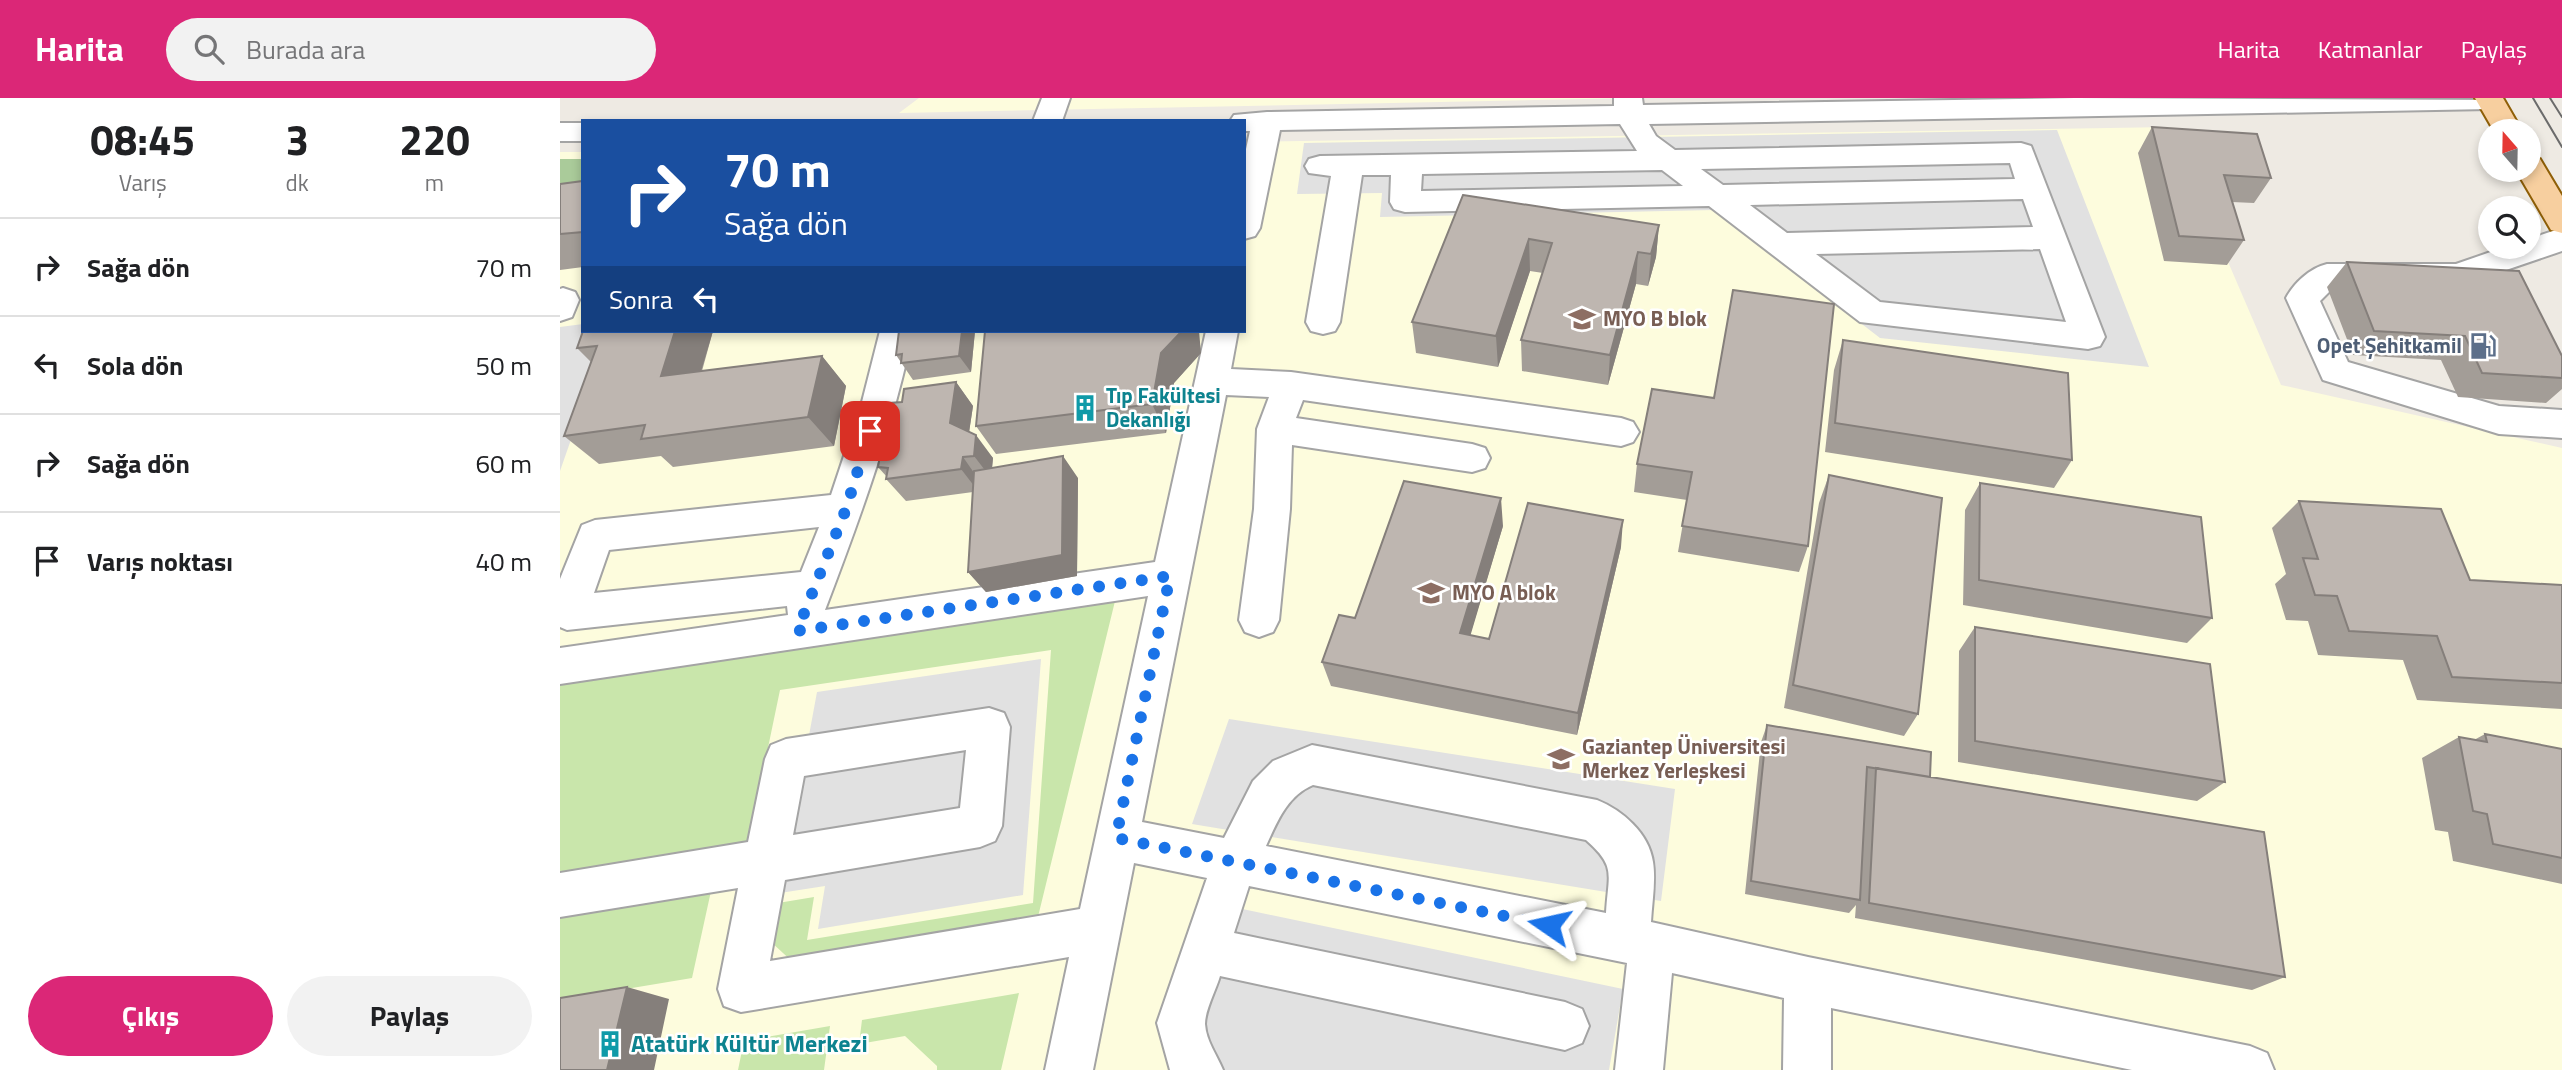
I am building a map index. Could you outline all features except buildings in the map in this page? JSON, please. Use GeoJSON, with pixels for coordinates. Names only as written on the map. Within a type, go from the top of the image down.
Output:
{"type":"FeatureCollection","features":[{"type":"Feature","properties":{"kind":"main road"},"geometry":{"type":"LineString","coordinates":[[2489,99],[2501,119]]}},
{"type":"Feature","properties":{"kind":"main road"},"geometry":{"type":"LineString","coordinates":[[2538,182],[2562,222]]}},
{"type":"Feature","properties":{"kind":"street"},"geometry":{"type":"LineString","coordinates":[[1048,119],[1056,98]]}},
{"type":"Feature","properties":{"kind":"street"},"geometry":{"type":"LineString","coordinates":[[1246,210],[1256,122],[1628,106],[2489,99]]}},
{"type":"Feature","properties":{"kind":"street"},"geometry":{"type":"LineString","coordinates":[[1323,322],[1334,166],[1407,165],[1668,160],[2021,153],[2088,337],[1872,313],[1668,160],[1645,142],[1628,106]]}},
{"type":"Feature","properties":{"kind":"street"},"geometry":{"type":"LineString","coordinates":[[560,132],[581,132]]}},
{"type":"Feature","properties":{"kind":"street"},"geometry":{"type":"LineString","coordinates":[[1407,165],[1405,202],[2034,189]]}},
{"type":"Feature","properties":{"kind":"street"},"geometry":{"type":"LineString","coordinates":[[1780,244],[2052,238]]}},
{"type":"Feature","properties":{"kind":"street"},"geometry":{"type":"LineString","coordinates":[[2562,239],[2458,275],[2327,275],[2302,298],[2334,371],[2499,420],[2562,424]]}},
{"type":"Feature","properties":{"kind":"street"},"geometry":{"type":"LineString","coordinates":[[797,631],[846,509],[887,379],[896,333]]}},
{"type":"Feature","properties":{"kind":"street"},"geometry":{"type":"LineString","coordinates":[[1069,1070],[1222,333]]}},
{"type":"Feature","properties":{"kind":"street"},"geometry":{"type":"LineString","coordinates":[[1211,381],[1291,385],[1621,432]]}},
{"type":"Feature","properties":{"kind":"street"},"geometry":{"type":"LineString","coordinates":[[1259,620],[1272,509],[1275,429],[1291,385]]}},
{"type":"Feature","properties":{"kind":"street"},"geometry":{"type":"LineString","coordinates":[[1275,429],[1472,458]]}},
{"type":"Feature","properties":{"kind":"street"},"geometry":{"type":"LineString","coordinates":[[814,587],[567,613],[595,536],[846,509]]}},
{"type":"Feature","properties":{"kind":"street"},"geometry":{"type":"LineString","coordinates":[[560,666],[1170,576]]}},
{"type":"Feature","properties":{"kind":"street"},"geometry":{"type":"LineString","coordinates":[[560,895],[766,861],[979,826],[989,727],[786,759],[766,861],[741,989],[1098,929]]}},
{"type":"Feature","properties":{"kind":"street"},"geometry":{"type":"LineString","coordinates":[[1199,1070],[1192,1065],[1181,1023],[1234,862],[1268,795],[1288,775],[1312,765],[1597,821],[1619,840],[1631,861],[1640,943],[1639,1070]]}},
{"type":"Feature","properties":{"kind":"street"},"geometry":{"type":"LineString","coordinates":[[1116,838],[1640,943],[2229,1068]]}},
{"type":"Feature","properties":{"kind":"street"},"geometry":{"type":"LineString","coordinates":[[1204,950],[1565,1026]]}},
{"type":"Feature","properties":{"kind":"street"},"geometry":{"type":"LineString","coordinates":[[1807,1070],[1808,980]]}},
{"type":"Feature","properties":{"kind":"shaded area"},"geometry":{"type":"Polygon","coordinates":[[[919,98],[1633,98],[899,113],[919,98]]]}},
{"type":"Feature","properties":{"kind":"shaded area","name":"Gaziantep Üniversitesi Merkez Yerleşkesi"},"geometry":{"type":"Polygon","coordinates":[[[2170,127],[2281,385],[2562,448],[2562,1070],[560,1070],[560,152],[581,152],[581,333],[1246,333],[1246,142],[2170,127]]]}},
{"type":"Feature","properties":{"kind":"shaded area"},"geometry":{"type":"Polygon","coordinates":[[[2057,130],[2149,367],[1880,338],[1714,210],[1380,217],[1382,193],[1297,194],[1304,143],[2057,130]]]}},
{"type":"Feature","properties":{"kind":"shaded area"},"geometry":{"type":"Polygon","coordinates":[[[581,324],[581,333],[608,333],[560,471],[560,327],[581,324]]]}},
{"type":"Feature","properties":{"kind":"shaded area"},"geometry":{"type":"Polygon","coordinates":[[[1041,659],[1023,895],[818,929],[825,886],[780,893],[817,692],[1041,659]]]}},
{"type":"Feature","properties":{"kind":"shaded area"},"geometry":{"type":"Polygon","coordinates":[[[1229,719],[1675,789],[1661,901],[1192,824],[1229,719]]]}},
{"type":"Feature","properties":{"kind":"shaded area"},"geometry":{"type":"Polygon","coordinates":[[[1233,907],[1623,989],[1609,1070],[1176,1070],[1233,907]]]}},
{"type":"Feature","properties":{"kind":"green space"},"geometry":{"type":"Polygon","coordinates":[[[560,159],[581,159],[581,213],[560,215],[560,159]]]}},
{"type":"Feature","properties":{"kind":"green space"},"geometry":{"type":"Polygon","coordinates":[[[1116,597],[1036,925],[796,965],[770,941],[778,903],[814,897],[807,940],[1033,903],[1051,650],[780,690],[748,844],[560,873],[560,678],[1116,597]]]}},
{"type":"Feature","properties":{"kind":"green space"},"geometry":{"type":"Polygon","coordinates":[[[711,891],[692,978],[560,1000],[560,915],[711,891]]]}},
{"type":"Feature","properties":{"kind":"green space"},"geometry":{"type":"Polygon","coordinates":[[[1019,993],[1001,1070],[937,1070],[937,1066],[905,1036],[859,1044],[862,1020],[1019,993]]]}},
{"type":"Feature","properties":{"kind":"green space"},"geometry":{"type":"Polygon","coordinates":[[[830,1026],[824,1070],[738,1070],[744,1041],[830,1026]]]}},
{"type":"Feature","properties":{"kind":"tram line"},"geometry":{"type":"LineString","coordinates":[[2533,98],[2562,147]]}},
{"type":"Feature","properties":{"kind":"tram line"},"geometry":{"type":"LineString","coordinates":[[2550,98],[2562,117]]}},
{"type":"Feature","properties":{"kind":"place","name":"MYO B blok"},"geometry":{"type":"Point","coordinates":[1582,319]}},
{"type":"Feature","properties":{"kind":"place","name":"Opet Şehitkamil"},"geometry":{"type":"Point","coordinates":[2483,346]}},
{"type":"Feature","properties":{"kind":"place","name":"Tıp Fakültesi Dekanlığı"},"geometry":{"type":"Point","coordinates":[1085,408]}},
{"type":"Feature","properties":{"kind":"place","name":"MYO A blok"},"geometry":{"type":"Point","coordinates":[1431,593]}},
{"type":"Feature","properties":{"kind":"place","name":"Gaziantep Üniversitesi Merkez Yerleşkesi"},"geometry":{"type":"Point","coordinates":[1561,759]}},
{"type":"Feature","properties":{"kind":"place","name":"Atatürk Kültür Merkezi"},"geometry":{"type":"Point","coordinates":[610,1044]}},
{"type":"Feature","properties":{"kind":"route"},"geometry":{"type":"LineString","coordinates":[[870,431],[846,509],[797,631],[1170,576],[1116,838],[1549,925]]}}]}
